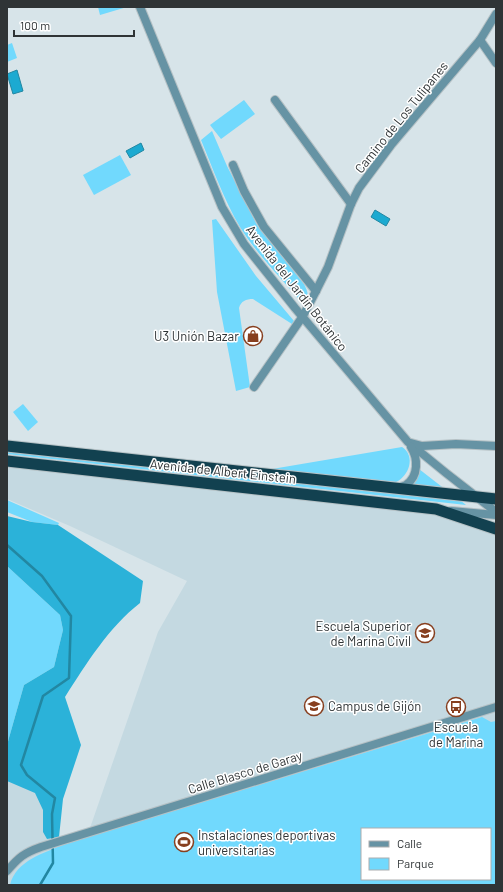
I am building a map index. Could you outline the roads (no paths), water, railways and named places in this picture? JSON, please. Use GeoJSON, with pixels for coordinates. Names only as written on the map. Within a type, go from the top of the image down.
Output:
{"type":"FeatureCollection","features":[{"type":"Feature","properties":{"kind":"highway","name":"Avenida de Albert Einstein"},"geometry":{"type":"LineString","coordinates":[[7,446],[496,499]]}},
{"type":"Feature","properties":{"kind":"highway","name":"Avenida de Albert Einstein"},"geometry":{"type":"LineString","coordinates":[[7,461],[436,509],[496,529]]}},
{"type":"Feature","properties":{"kind":"street","name":"Avenida del Jardín Botánico"},"geometry":{"type":"LineString","coordinates":[[140,7],[222,207],[244,244],[302,316],[408,442],[496,512]]}},
{"type":"Feature","properties":{"kind":"street","name":"Camino de Los Tulipanes"},"geometry":{"type":"LineString","coordinates":[[254,388],[302,316],[316,292],[328,267],[351,204],[359,188],[391,145],[480,40],[496,14]]}},
{"type":"Feature","properties":{"kind":"street"},"geometry":{"type":"LineString","coordinates":[[480,40],[496,63]]}},
{"type":"Feature","properties":{"kind":"street"},"geometry":{"type":"LineString","coordinates":[[275,100],[351,204]]}},
{"type":"Feature","properties":{"kind":"street"},"geometry":{"type":"LineString","coordinates":[[233,165],[244,191],[264,227],[316,292]]}},
{"type":"Feature","properties":{"kind":"street"},"geometry":{"type":"LineString","coordinates":[[408,442],[422,446],[456,444],[496,446]]}},
{"type":"Feature","properties":{"kind":"street"},"geometry":{"type":"LineString","coordinates":[[397,488],[410,481],[417,465],[415,454],[408,442]]}},
{"type":"Feature","properties":{"kind":"street","name":"Avenida de Albert Einstein"},"geometry":{"type":"LineString","coordinates":[[436,509],[496,515]]}},
{"type":"Feature","properties":{"kind":"street","name":"Calle Blasco de Garay"},"geometry":{"type":"LineString","coordinates":[[7,870],[18,858],[41,847],[496,706]]}},
{"type":"Feature","properties":{"kind":"waterway"},"geometry":{"type":"LineString","coordinates":[[7,545],[42,576],[71,616],[69,678],[43,696],[21,765],[27,775],[55,798],[52,814],[53,863],[40,885]]}},
{"type":"Feature","properties":{"kind":"place","name":"U3 Unión Bazar"},"geometry":{"type":"Point","coordinates":[253,336]}},
{"type":"Feature","properties":{"kind":"place","name":"Escuela Superior de Marina Civil"},"geometry":{"type":"Point","coordinates":[425,633]}},
{"type":"Feature","properties":{"kind":"place","name":"Campus de Gijón"},"geometry":{"type":"Point","coordinates":[314,706]}},
{"type":"Feature","properties":{"kind":"place","name":"Escuela de Marina"},"geometry":{"type":"Point","coordinates":[456,707]}},
{"type":"Feature","properties":{"kind":"place","name":"Instalaciones deportivas universitarias"},"geometry":{"type":"Point","coordinates":[184,842]}}]}
